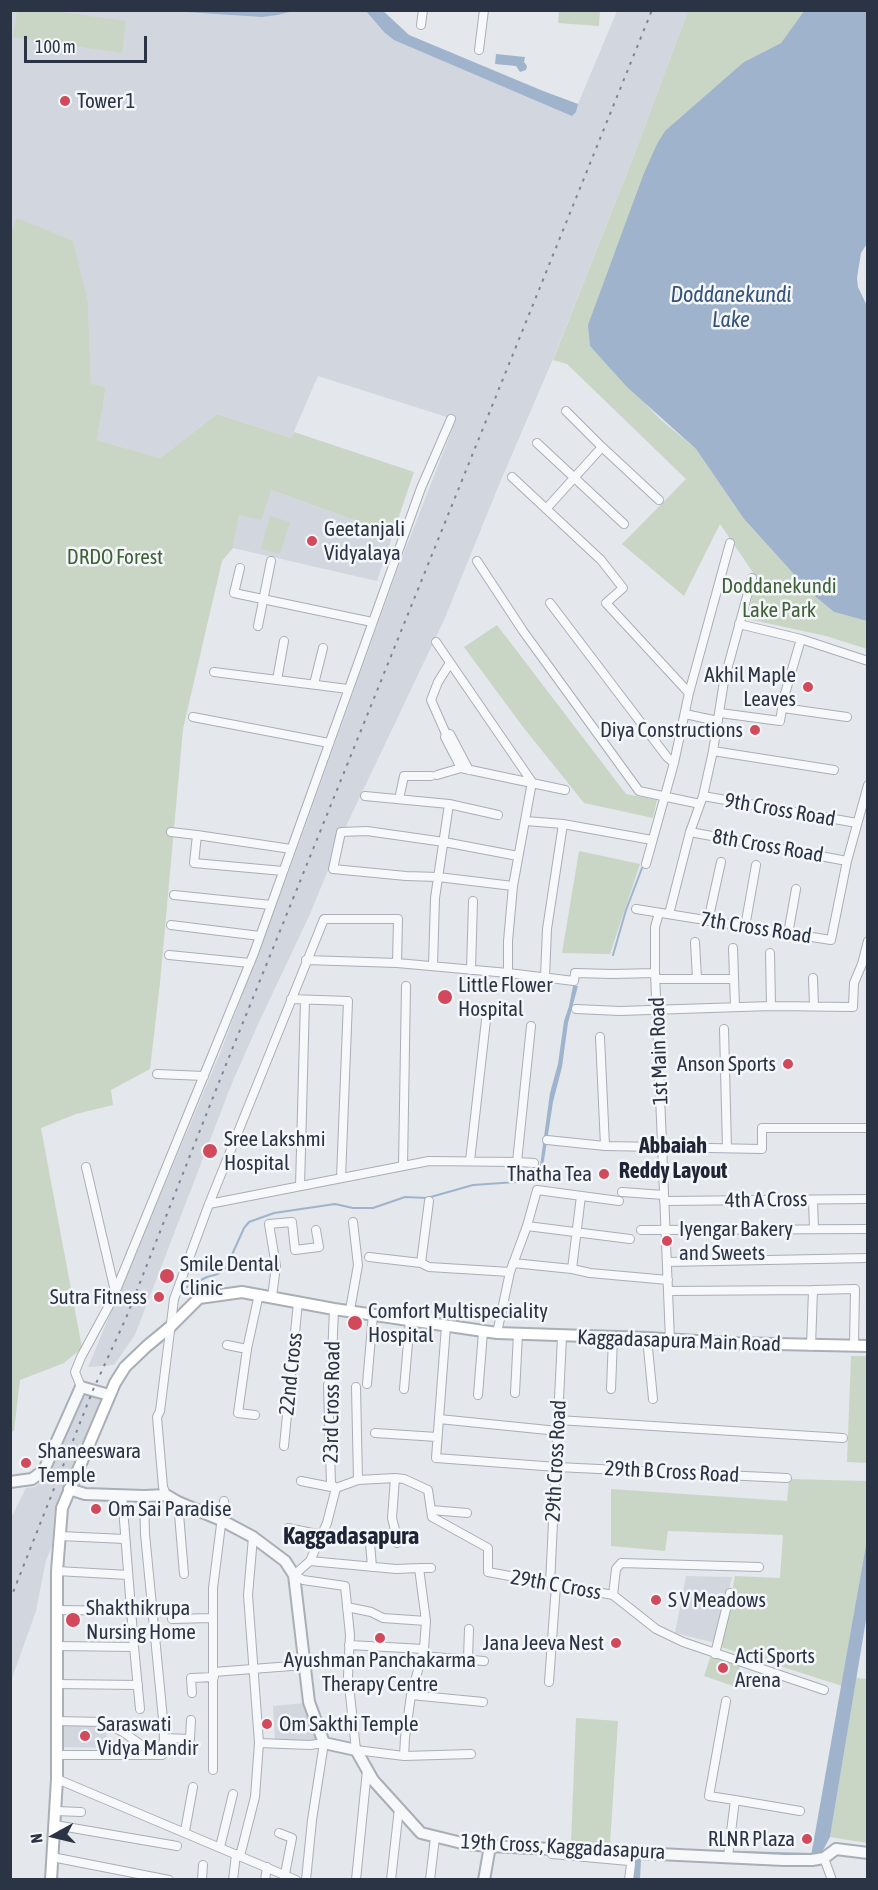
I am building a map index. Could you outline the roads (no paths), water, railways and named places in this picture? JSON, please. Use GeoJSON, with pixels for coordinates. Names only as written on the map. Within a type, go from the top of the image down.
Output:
{"type":"FeatureCollection","features":[{"type":"Feature","properties":{"kind":"main road","name":"Kaggadasapura Main Road"},"geometry":{"type":"LineString","coordinates":[[69,1489],[88,1449],[109,1395],[125,1367],[199,1298],[242,1292],[259,1294],[334,1309],[483,1332],[562,1337],[867,1346]]}},
{"type":"Feature","properties":{"kind":"main road"},"geometry":{"type":"LineString","coordinates":[[51,1880],[57,1779],[57,1571],[62,1508],[69,1489]]}},
{"type":"Feature","properties":{"kind":"street"},"geometry":{"type":"LineString","coordinates":[[421,25],[423,10]]}},
{"type":"Feature","properties":{"kind":"street"},"geometry":{"type":"LineString","coordinates":[[479,50],[484,10]]}},
{"type":"Feature","properties":{"kind":"street"},"geometry":{"type":"LineString","coordinates":[[566,411],[659,500]]}},
{"type":"Feature","properties":{"kind":"street"},"geometry":{"type":"LineString","coordinates":[[10,1482],[32,1479],[44,1470],[81,1387],[75,1372],[115,1292],[250,963],[421,489],[451,419]]}},
{"type":"Feature","properties":{"kind":"street"},"geometry":{"type":"LineString","coordinates":[[537,443],[624,524]]}},
{"type":"Feature","properties":{"kind":"street"},"geometry":{"type":"LineString","coordinates":[[546,509],[602,447]]}},
{"type":"Feature","properties":{"kind":"street"},"geometry":{"type":"LineString","coordinates":[[512,477],[601,560],[623,588],[606,603],[689,693]]}},
{"type":"Feature","properties":{"kind":"street"},"geometry":{"type":"LineString","coordinates":[[646,864],[730,543]]}},
{"type":"Feature","properties":{"kind":"street"},"geometry":{"type":"LineString","coordinates":[[258,626],[271,561]]}},
{"type":"Feature","properties":{"kind":"street","name":"9th Cross Road"},"geometry":{"type":"LineString","coordinates":[[477,561],[523,631],[639,791],[664,798],[701,800],[857,823]]}},
{"type":"Feature","properties":{"kind":"street"},"geometry":{"type":"LineString","coordinates":[[240,568],[234,594],[372,622]]}},
{"type":"Feature","properties":{"kind":"street"},"geometry":{"type":"LineString","coordinates":[[669,914],[690,832],[701,800],[713,751],[724,681],[752,578]]}},
{"type":"Feature","properties":{"kind":"street"},"geometry":{"type":"LineString","coordinates":[[550,603],[653,739],[674,763]]}},
{"type":"Feature","properties":{"kind":"street"},"geometry":{"type":"LineString","coordinates":[[739,624],[801,639],[867,662]]}},
{"type":"Feature","properties":{"kind":"street"},"geometry":{"type":"LineString","coordinates":[[685,714],[780,721],[784,697],[801,639]]}},
{"type":"Feature","properties":{"kind":"street"},"geometry":{"type":"LineString","coordinates":[[277,680],[284,641]]}},
{"type":"Feature","properties":{"kind":"street"},"geometry":{"type":"LineString","coordinates":[[436,642],[532,782],[513,886],[508,941],[508,973]]}},
{"type":"Feature","properties":{"kind":"street"},"geometry":{"type":"LineString","coordinates":[[314,684],[323,648]]}},
{"type":"Feature","properties":{"kind":"street"},"geometry":{"type":"LineString","coordinates":[[450,663],[438,682],[431,700],[446,734],[445,737],[465,769]]}},
{"type":"Feature","properties":{"kind":"street"},"geometry":{"type":"LineString","coordinates":[[214,672],[348,689]]}},
{"type":"Feature","properties":{"kind":"street"},"geometry":{"type":"LineString","coordinates":[[783,708],[847,717]]}},
{"type":"Feature","properties":{"kind":"street"},"geometry":{"type":"LineString","coordinates":[[193,717],[329,743]]}},
{"type":"Feature","properties":{"kind":"street"},"geometry":{"type":"LineString","coordinates":[[713,751],[834,770]]}},
{"type":"Feature","properties":{"kind":"street"},"geometry":{"type":"LineString","coordinates":[[399,799],[404,776],[434,775],[465,769],[566,790]]}},
{"type":"Feature","properties":{"kind":"street","name":"7th Cross Road"},"geometry":{"type":"LineString","coordinates":[[636,909],[831,940],[847,861],[867,785]]}},
{"type":"Feature","properties":{"kind":"street"},"geometry":{"type":"LineString","coordinates":[[365,796],[449,804],[498,815]]}},
{"type":"Feature","properties":{"kind":"street"},"geometry":{"type":"LineString","coordinates":[[433,966],[435,898],[449,804]]}},
{"type":"Feature","properties":{"kind":"street"},"geometry":{"type":"LineString","coordinates":[[526,821],[563,824],[652,840]]}},
{"type":"Feature","properties":{"kind":"street"},"geometry":{"type":"LineString","coordinates":[[545,977],[547,929],[563,824]]}},
{"type":"Feature","properties":{"kind":"street"},"geometry":{"type":"LineString","coordinates":[[513,886],[438,877],[333,869],[341,832],[367,831],[478,847],[490,852],[518,856]]}},
{"type":"Feature","properties":{"kind":"street"},"geometry":{"type":"LineString","coordinates":[[171,832],[291,849]]}},
{"type":"Feature","properties":{"kind":"street","name":"8th Cross Road"},"geometry":{"type":"LineString","coordinates":[[690,832],[847,861]]}},
{"type":"Feature","properties":{"kind":"street"},"geometry":{"type":"LineString","coordinates":[[197,835],[194,863],[284,871]]}},
{"type":"Feature","properties":{"kind":"street"},"geometry":{"type":"LineString","coordinates":[[708,921],[721,862]]}},
{"type":"Feature","properties":{"kind":"street"},"geometry":{"type":"LineString","coordinates":[[745,927],[756,865]]}},
{"type":"Feature","properties":{"kind":"street"},"geometry":{"type":"LineString","coordinates":[[788,934],[796,890]]}},
{"type":"Feature","properties":{"kind":"street"},"geometry":{"type":"LineString","coordinates":[[174,895],[271,905]]}},
{"type":"Feature","properties":{"kind":"street"},"geometry":{"type":"LineString","coordinates":[[471,970],[473,901]]}},
{"type":"Feature","properties":{"kind":"street","name":"1st Main Road"},"geometry":{"type":"LineString","coordinates":[[659,913],[655,927],[656,976],[670,1340]]}},
{"type":"Feature","properties":{"kind":"street"},"geometry":{"type":"LineString","coordinates":[[166,1495],[163,1487],[157,1417],[160,1411],[174,1299],[208,1204],[324,919],[398,919],[397,963]]}},
{"type":"Feature","properties":{"kind":"street"},"geometry":{"type":"LineString","coordinates":[[171,925],[260,936]]}},
{"type":"Feature","properties":{"kind":"street"},"geometry":{"type":"LineString","coordinates":[[831,940],[841,942]]}},
{"type":"Feature","properties":{"kind":"street"},"geometry":{"type":"LineString","coordinates":[[576,1009],[658,1011],[771,1006],[853,1007],[854,983],[862,964],[867,941]]}},
{"type":"Feature","properties":{"kind":"street"},"geometry":{"type":"LineString","coordinates":[[695,942],[697,979]]}},
{"type":"Feature","properties":{"kind":"street"},"geometry":{"type":"LineString","coordinates":[[734,948],[735,1007]]}},
{"type":"Feature","properties":{"kind":"street"},"geometry":{"type":"LineString","coordinates":[[770,953],[771,1006]]}},
{"type":"Feature","properties":{"kind":"street"},"geometry":{"type":"LineString","coordinates":[[169,955],[250,963]]}},
{"type":"Feature","properties":{"kind":"street"},"geometry":{"type":"LineString","coordinates":[[306,960],[397,963],[574,981],[575,973],[733,979]]}},
{"type":"Feature","properties":{"kind":"street"},"geometry":{"type":"LineString","coordinates":[[813,978],[814,1006]]}},
{"type":"Feature","properties":{"kind":"street"},"geometry":{"type":"LineString","coordinates":[[403,1166],[406,987]]}},
{"type":"Feature","properties":{"kind":"street"},"geometry":{"type":"LineString","coordinates":[[291,999],[348,1001],[341,1178]]}},
{"type":"Feature","properties":{"kind":"street"},"geometry":{"type":"LineString","coordinates":[[300,1186],[305,1000]]}},
{"type":"Feature","properties":{"kind":"street"},"geometry":{"type":"LineString","coordinates":[[470,1161],[486,1020]]}},
{"type":"Feature","properties":{"kind":"street"},"geometry":{"type":"LineString","coordinates":[[516,1162],[531,1026]]}},
{"type":"Feature","properties":{"kind":"street"},"geometry":{"type":"LineString","coordinates":[[724,1029],[727,1148]]}},
{"type":"Feature","properties":{"kind":"street"},"geometry":{"type":"LineString","coordinates":[[600,1037],[605,1146]]}},
{"type":"Feature","properties":{"kind":"street"},"geometry":{"type":"LineString","coordinates":[[157,1074],[204,1076]]}},
{"type":"Feature","properties":{"kind":"street"},"geometry":{"type":"LineString","coordinates":[[547,1140],[605,1146],[762,1149],[762,1128],[866,1128]]}},
{"type":"Feature","properties":{"kind":"street"},"geometry":{"type":"LineString","coordinates":[[208,1204],[429,1161],[534,1163]]}},
{"type":"Feature","properties":{"kind":"street"},"geometry":{"type":"LineString","coordinates":[[86,1167],[115,1292]]}},
{"type":"Feature","properties":{"kind":"street","name":"4th A Cross"},"geometry":{"type":"LineString","coordinates":[[527,1226],[537,1190],[581,1196],[621,1197],[813,1200],[867,1198]]}},
{"type":"Feature","properties":{"kind":"street"},"geometry":{"type":"LineString","coordinates":[[572,1269],[581,1196]]}},
{"type":"Feature","properties":{"kind":"street"},"geometry":{"type":"LineString","coordinates":[[813,1200],[814,1229]]}},
{"type":"Feature","properties":{"kind":"street"},"geometry":{"type":"LineString","coordinates":[[421,1263],[429,1201]]}},
{"type":"Feature","properties":{"kind":"street"},"geometry":{"type":"LineString","coordinates":[[272,1297],[276,1266],[269,1224],[292,1221],[295,1250],[319,1247],[316,1230]]}},
{"type":"Feature","properties":{"kind":"street"},"geometry":{"type":"LineString","coordinates":[[350,1310],[358,1264],[353,1222]]}},
{"type":"Feature","properties":{"kind":"street"},"geometry":{"type":"LineString","coordinates":[[497,1333],[510,1272],[527,1226],[630,1239]]}},
{"type":"Feature","properties":{"kind":"street"},"geometry":{"type":"LineString","coordinates":[[641,1230],[666,1232],[867,1229]]}},
{"type":"Feature","properties":{"kind":"street"},"geometry":{"type":"LineString","coordinates":[[369,1257],[421,1263],[429,1267],[510,1272]]}},
{"type":"Feature","properties":{"kind":"street"},"geometry":{"type":"LineString","coordinates":[[667,1262],[867,1258]]}},
{"type":"Feature","properties":{"kind":"street"},"geometry":{"type":"LineString","coordinates":[[513,1263],[668,1280]]}},
{"type":"Feature","properties":{"kind":"street"},"geometry":{"type":"LineString","coordinates":[[668,1291],[855,1289],[854,1346]]}},
{"type":"Feature","properties":{"kind":"street"},"geometry":{"type":"LineString","coordinates":[[811,1346],[813,1290]]}},
{"type":"Feature","properties":{"kind":"street"},"geometry":{"type":"LineString","coordinates":[[255,1415],[238,1413],[247,1349],[259,1294]]}},
{"type":"Feature","properties":{"kind":"street","name":"22nd Cross"},"geometry":{"type":"LineString","coordinates":[[284,1446],[298,1302]]}},
{"type":"Feature","properties":{"kind":"street","name":"23rd Cross Road"},"geometry":{"type":"LineString","coordinates":[[310,1561],[327,1523],[336,1488],[332,1484],[328,1385],[331,1381],[334,1309]]}},
{"type":"Feature","properties":{"kind":"street"},"geometry":{"type":"LineString","coordinates":[[367,1384],[373,1314]]}},
{"type":"Feature","properties":{"kind":"street"},"geometry":{"type":"LineString","coordinates":[[404,1389],[410,1320]]}},
{"type":"Feature","properties":{"kind":"street"},"geometry":{"type":"LineString","coordinates":[[375,1433],[437,1437],[446,1326]]}},
{"type":"Feature","properties":{"kind":"street"},"geometry":{"type":"LineString","coordinates":[[478,1395],[483,1332]]}},
{"type":"Feature","properties":{"kind":"street"},"geometry":{"type":"LineString","coordinates":[[515,1393],[518,1334]]}},
{"type":"Feature","properties":{"kind":"street","name":"29th Cross Road"},"geometry":{"type":"LineString","coordinates":[[549,1682],[562,1337]]}},
{"type":"Feature","properties":{"kind":"street"},"geometry":{"type":"LineString","coordinates":[[611,1389],[613,1338]]}},
{"type":"Feature","properties":{"kind":"street"},"geometry":{"type":"LineString","coordinates":[[647,1338],[653,1399]]}},
{"type":"Feature","properties":{"kind":"street"},"geometry":{"type":"LineString","coordinates":[[227,1345],[247,1349]]}},
{"type":"Feature","properties":{"kind":"street"},"geometry":{"type":"LineString","coordinates":[[81,1387],[109,1395]]}},
{"type":"Feature","properties":{"kind":"street"},"geometry":{"type":"LineString","coordinates":[[356,1387],[358,1480]]}},
{"type":"Feature","properties":{"kind":"street"},"geometry":{"type":"LineString","coordinates":[[439,1419],[558,1431]]}},
{"type":"Feature","properties":{"kind":"street"},"geometry":{"type":"LineString","coordinates":[[558,1420],[843,1438]]}},
{"type":"Feature","properties":{"kind":"street","name":"29th B Cross Road"},"geometry":{"type":"LineString","coordinates":[[437,1437],[436,1458],[556,1467],[787,1478]]}},
{"type":"Feature","properties":{"kind":"street"},"geometry":{"type":"LineString","coordinates":[[395,1478],[392,1518],[397,1543]]}},
{"type":"Feature","properties":{"kind":"street"},"geometry":{"type":"LineString","coordinates":[[301,1481],[336,1488],[358,1480],[404,1479],[428,1490],[431,1510],[467,1513]]}},
{"type":"Feature","properties":{"kind":"street"},"geometry":{"type":"LineString","coordinates":[[69,1489],[85,1494],[166,1495],[254,1537],[285,1561],[294,1575],[303,1581],[345,1586],[350,1635],[348,1676],[356,1750]]}},
{"type":"Feature","properties":{"kind":"street"},"geometry":{"type":"LineString","coordinates":[[122,1495],[140,1709]]}},
{"type":"Feature","properties":{"kind":"street"},"geometry":{"type":"LineString","coordinates":[[57,1755],[162,1755],[164,1738],[146,1545],[144,1496]]}},
{"type":"Feature","properties":{"kind":"street"},"geometry":{"type":"LineString","coordinates":[[213,1770],[213,1588],[224,1501]]}},
{"type":"Feature","properties":{"kind":"street"},"geometry":{"type":"LineString","coordinates":[[178,1502],[184,1574]]}},
{"type":"Feature","properties":{"kind":"street","name":"29th C Cross"},"geometry":{"type":"LineString","coordinates":[[431,1510],[432,1517],[488,1548],[488,1572],[613,1595],[656,1629],[683,1642],[824,1690]]}},
{"type":"Feature","properties":{"kind":"street"},"geometry":{"type":"LineString","coordinates":[[288,1528],[322,1535]]}},
{"type":"Feature","properties":{"kind":"street"},"geometry":{"type":"LineString","coordinates":[[60,1536],[125,1539]]}},
{"type":"Feature","properties":{"kind":"street"},"geometry":{"type":"LineString","coordinates":[[233,1880],[255,1797],[259,1743],[248,1595],[254,1537]]}},
{"type":"Feature","properties":{"kind":"street"},"geometry":{"type":"LineString","coordinates":[[370,1543],[372,1567]]}},
{"type":"Feature","properties":{"kind":"street"},"geometry":{"type":"LineString","coordinates":[[294,1575],[310,1561],[396,1569],[431,1568]]}},
{"type":"Feature","properties":{"kind":"street"},"geometry":{"type":"LineString","coordinates":[[613,1595],[616,1569],[621,1563],[759,1567]]}},
{"type":"Feature","properties":{"kind":"street"},"geometry":{"type":"LineString","coordinates":[[404,1756],[411,1695],[423,1652],[426,1621],[419,1568]]}},
{"type":"Feature","properties":{"kind":"street"},"geometry":{"type":"LineString","coordinates":[[57,1571],[128,1575]]}},
{"type":"Feature","properties":{"kind":"street"},"geometry":{"type":"LineString","coordinates":[[294,1575],[309,1702],[324,1743],[312,1820],[306,1880]]}},
{"type":"Feature","properties":{"kind":"street"},"geometry":{"type":"LineString","coordinates":[[715,1653],[730,1593]]}},
{"type":"Feature","properties":{"kind":"street"},"geometry":{"type":"LineString","coordinates":[[347,1607],[371,1612],[384,1618],[426,1621]]}},
{"type":"Feature","properties":{"kind":"street"},"geometry":{"type":"LineString","coordinates":[[57,1610],[131,1611]]}},
{"type":"Feature","properties":{"kind":"street"},"geometry":{"type":"LineString","coordinates":[[172,1619],[213,1618]]}},
{"type":"Feature","properties":{"kind":"street"},"geometry":{"type":"LineString","coordinates":[[468,1659],[469,1629]]}},
{"type":"Feature","properties":{"kind":"street"},"geometry":{"type":"LineString","coordinates":[[349,1645],[484,1661]]}},
{"type":"Feature","properties":{"kind":"street"},"geometry":{"type":"LineString","coordinates":[[57,1647],[134,1647]]}},
{"type":"Feature","properties":{"kind":"street"},"geometry":{"type":"LineString","coordinates":[[192,1693],[191,1678],[254,1668],[304,1665]]}},
{"type":"Feature","properties":{"kind":"street"},"geometry":{"type":"LineString","coordinates":[[57,1684],[138,1684]]}},
{"type":"Feature","properties":{"kind":"street"},"geometry":{"type":"LineString","coordinates":[[411,1695],[483,1702]]}},
{"type":"Feature","properties":{"kind":"street"},"geometry":{"type":"LineString","coordinates":[[726,1701],[709,1796],[800,1811]]}},
{"type":"Feature","properties":{"kind":"street"},"geometry":{"type":"LineString","coordinates":[[164,1738],[190,1739],[191,1720]]}},
{"type":"Feature","properties":{"kind":"street"},"geometry":{"type":"LineString","coordinates":[[56,1721],[104,1722],[123,1732],[154,1754]]}},
{"type":"Feature","properties":{"kind":"street"},"geometry":{"type":"LineString","coordinates":[[259,1743],[310,1745],[324,1743],[404,1756],[471,1754]]}},
{"type":"Feature","properties":{"kind":"street","name":"19th Cross, Kaggadasapura"},"geometry":{"type":"LineString","coordinates":[[356,1750],[373,1780],[421,1833],[466,1844],[812,1860],[824,1858],[836,1849],[867,1853]]}},
{"type":"Feature","properties":{"kind":"street"},"geometry":{"type":"LineString","coordinates":[[356,1880],[367,1770]]}},
{"type":"Feature","properties":{"kind":"street"},"geometry":{"type":"LineString","coordinates":[[57,1779],[185,1831],[296,1880]]}},
{"type":"Feature","properties":{"kind":"street"},"geometry":{"type":"LineString","coordinates":[[185,1831],[193,1787]]}},
{"type":"Feature","properties":{"kind":"street"},"geometry":{"type":"LineString","coordinates":[[220,1847],[233,1794]]}},
{"type":"Feature","properties":{"kind":"street"},"geometry":{"type":"LineString","coordinates":[[728,1856],[735,1800]]}},
{"type":"Feature","properties":{"kind":"street"},"geometry":{"type":"LineString","coordinates":[[391,1880],[399,1809]]}},
{"type":"Feature","properties":{"kind":"street"},"geometry":{"type":"LineString","coordinates":[[56,1811],[81,1812]]}},
{"type":"Feature","properties":{"kind":"street"},"geometry":{"type":"LineString","coordinates":[[55,1825],[177,1846]]}},
{"type":"Feature","properties":{"kind":"street"},"geometry":{"type":"LineString","coordinates":[[279,1833],[292,1838],[285,1874]]}},
{"type":"Feature","properties":{"kind":"street"},"geometry":{"type":"LineString","coordinates":[[430,1880],[435,1837]]}},
{"type":"Feature","properties":{"kind":"street"},"geometry":{"type":"LineString","coordinates":[[487,1880],[490,1846]]}},
{"type":"Feature","properties":{"kind":"street"},"geometry":{"type":"LineString","coordinates":[[487,1880],[494,1848],[629,1861],[631,1864],[629,1880]]}},
{"type":"Feature","properties":{"kind":"street"},"geometry":{"type":"LineString","coordinates":[[52,1857],[169,1880]]}},
{"type":"Feature","properties":{"kind":"street"},"geometry":{"type":"LineString","coordinates":[[824,1858],[832,1880]]}},
{"type":"Feature","properties":{"kind":"street"},"geometry":{"type":"LineString","coordinates":[[202,1880],[204,1865]]}},
{"type":"Feature","properties":{"kind":"street"},"geometry":{"type":"LineString","coordinates":[[265,1880],[267,1867]]}},
{"type":"Feature","properties":{"kind":"water"},"geometry":{"type":"Polygon","coordinates":[[[172,11],[294,11],[262,17],[172,11]]]}},
{"type":"Feature","properties":{"kind":"water"},"geometry":{"type":"Polygon","coordinates":[[[366,11],[383,11],[409,35],[578,104],[576,112],[572,116],[394,40],[366,11]]]}},
{"type":"Feature","properties":{"kind":"water","name":"Doddanekundi Lake"},"geometry":{"type":"Polygon","coordinates":[[[804,11],[867,11],[868,242],[861,253],[857,278],[858,287],[868,308],[867,621],[834,612],[811,593],[744,519],[696,449],[627,387],[590,346],[588,325],[644,173],[665,131],[744,62],[781,43],[804,11]]]}},
{"type":"Feature","properties":{"kind":"water"},"geometry":{"type":"Polygon","coordinates":[[[496,54],[525,57],[526,70],[520,72],[516,66],[495,64],[496,54]]]}},
{"type":"Feature","properties":{"kind":"water"},"geometry":{"type":"Polygon","coordinates":[[[573,986],[578,986],[568,1023],[543,1167],[540,1166],[550,1093],[573,986]]]}},
{"type":"Feature","properties":{"kind":"water"},"geometry":{"type":"Polygon","coordinates":[[[867,1439],[867,1614],[830,1837],[820,1856],[811,1856],[866,1545],[867,1439]]]}},
{"type":"Feature","properties":{"kind":"water"},"geometry":{"type":"Polygon","coordinates":[[[634,1859],[641,1860],[640,1879],[632,1880],[634,1859]]]}},
{"type":"Feature","properties":{"kind":"waterway"},"geometry":{"type":"LineString","coordinates":[[613,955],[626,910],[642,868]]}},
{"type":"Feature","properties":{"kind":"waterway"},"geometry":{"type":"LineString","coordinates":[[187,1287],[218,1274],[226,1268],[249,1222],[274,1213],[335,1204],[353,1208],[373,1208],[405,1197],[427,1198],[473,1185],[539,1180],[541,1166]]}},
{"type":"Feature","properties":{"kind":"waterway"},"geometry":{"type":"LineString","coordinates":[[735,1852],[813,1854]]}},
{"type":"Feature","properties":{"kind":"railway"},"geometry":{"type":"LineString","coordinates":[[10,1600],[93,1390],[126,1318],[652,10]]}},
{"type":"Feature","properties":{"kind":"place","name":"Tower 1"},"geometry":{"type":"Point","coordinates":[65,101]}},
{"type":"Feature","properties":{"kind":"place","name":"Geetanjali Vidyalaya"},"geometry":{"type":"Point","coordinates":[312,541]}},
{"type":"Feature","properties":{"kind":"place","name":"Akhil Maple Leaves"},"geometry":{"type":"Point","coordinates":[808,687]}},
{"type":"Feature","properties":{"kind":"place","name":"Diya Constructions"},"geometry":{"type":"Point","coordinates":[755,730]}},
{"type":"Feature","properties":{"kind":"place","name":"Little Flower Hospital"},"geometry":{"type":"Point","coordinates":[445,997]}},
{"type":"Feature","properties":{"kind":"place","name":"Anson Sports"},"geometry":{"type":"Point","coordinates":[788,1064]}},
{"type":"Feature","properties":{"kind":"place","name":"Sree Lakshmi Hospital"},"geometry":{"type":"Point","coordinates":[210,1151]}},
{"type":"Feature","properties":{"kind":"place","name":"Thatha Tea"},"geometry":{"type":"Point","coordinates":[604,1174]}},
{"type":"Feature","properties":{"kind":"place","name":"Iyengar Bakery and Sweets"},"geometry":{"type":"Point","coordinates":[667,1241]}},
{"type":"Feature","properties":{"kind":"place","name":"Smile Dental Clinic"},"geometry":{"type":"Point","coordinates":[167,1276]}},
{"type":"Feature","properties":{"kind":"place","name":"Sutra Fitness"},"geometry":{"type":"Point","coordinates":[159,1297]}},
{"type":"Feature","properties":{"kind":"place","name":"Comfort Multispeciality Hospital"},"geometry":{"type":"Point","coordinates":[355,1323]}},
{"type":"Feature","properties":{"kind":"place","name":"Shaneeswara Temple"},"geometry":{"type":"Point","coordinates":[26,1463]}},
{"type":"Feature","properties":{"kind":"place","name":"Om Sai Paradise"},"geometry":{"type":"Point","coordinates":[96,1509]}},
{"type":"Feature","properties":{"kind":"place","name":"S V Meadows"},"geometry":{"type":"Point","coordinates":[656,1600]}},
{"type":"Feature","properties":{"kind":"place","name":"Shakthikrupa Nursing Home"},"geometry":{"type":"Point","coordinates":[73,1620]}},
{"type":"Feature","properties":{"kind":"place","name":"Ayushman Panchakarma Therapy Centre"},"geometry":{"type":"Point","coordinates":[380,1638]}},
{"type":"Feature","properties":{"kind":"place","name":"Jana Jeeva Nest"},"geometry":{"type":"Point","coordinates":[616,1643]}},
{"type":"Feature","properties":{"kind":"place","name":"Acti Sports Arena"},"geometry":{"type":"Point","coordinates":[723,1668]}},
{"type":"Feature","properties":{"kind":"place","name":"Om Sakthi Temple"},"geometry":{"type":"Point","coordinates":[267,1724]}},
{"type":"Feature","properties":{"kind":"place","name":"Saraswati Vidya Mandir"},"geometry":{"type":"Point","coordinates":[85,1736]}},
{"type":"Feature","properties":{"kind":"place","name":"RLNR Plaza"},"geometry":{"type":"Point","coordinates":[807,1839]}},
{"type":"Feature","properties":{"kind":"district","name":"Abbaiah Reddy Layout"},"geometry":{"type":"Point","coordinates":[673,1158]}},
{"type":"Feature","properties":{"kind":"district","name":"Kaggadasapura"},"geometry":{"type":"Point","coordinates":[351,1536]}},
{"type":"Feature","properties":{"kind":"park label","name":"DRDO Forest"},"geometry":{"type":"Point","coordinates":[115,557]}},
{"type":"Feature","properties":{"kind":"park label","name":"Doddanekundi Lake Park"},"geometry":{"type":"Point","coordinates":[779,598]}}]}
